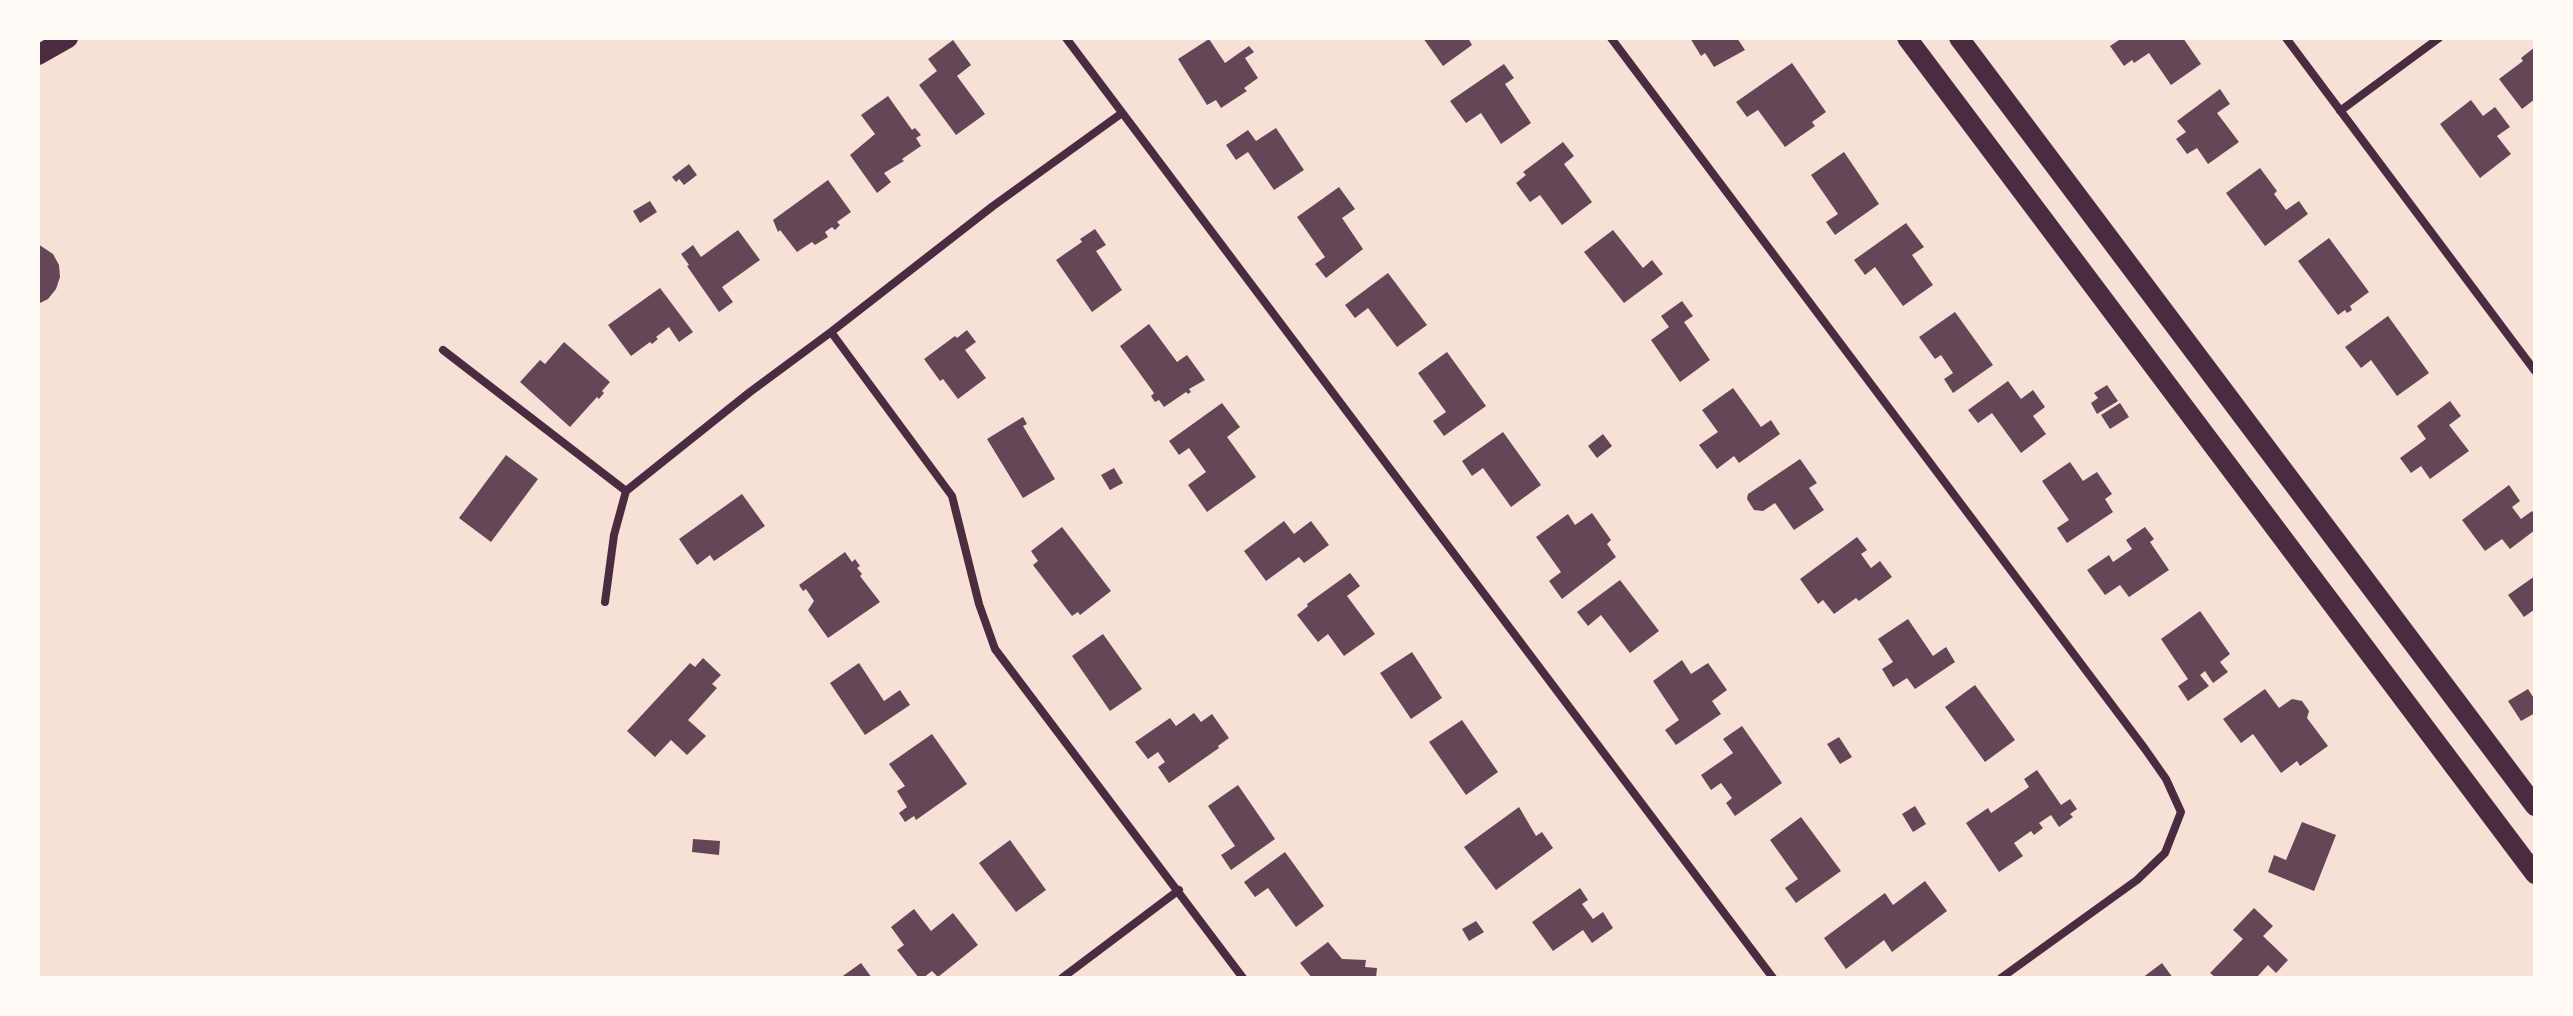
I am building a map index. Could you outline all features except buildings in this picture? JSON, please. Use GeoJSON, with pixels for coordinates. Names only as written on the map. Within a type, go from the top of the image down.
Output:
{"type":"FeatureCollection","features":[{"type":"Feature","properties":{"kind":"main road"},"geometry":{"type":"LineString","coordinates":[[38,55],[68,38]]}},
{"type":"Feature","properties":{"kind":"main road"},"geometry":{"type":"LineString","coordinates":[[1907,38],[2535,874]]}},
{"type":"Feature","properties":{"kind":"main road"},"geometry":{"type":"LineString","coordinates":[[1959,38],[2535,806]]}},
{"type":"Feature","properties":{"kind":"street"},"geometry":{"type":"LineString","coordinates":[[1066,38],[1773,978]]}},
{"type":"Feature","properties":{"kind":"street"},"geometry":{"type":"LineString","coordinates":[[1611,38],[2136,736],[2166,779],[2181,812],[2165,853],[2137,880],[2001,978]]}},
{"type":"Feature","properties":{"kind":"street"},"geometry":{"type":"LineString","coordinates":[[2286,38],[2535,371]]}},
{"type":"Feature","properties":{"kind":"street"},"geometry":{"type":"LineString","coordinates":[[2340,111],[2439,38]]}},
{"type":"Feature","properties":{"kind":"street"},"geometry":{"type":"LineString","coordinates":[[605,602],[614,535],[626,491],[993,206],[1122,113]]}},
{"type":"Feature","properties":{"kind":"street"},"geometry":{"type":"LineString","coordinates":[[831,332],[952,496],[979,604],[995,649],[1243,978]]}},
{"type":"Feature","properties":{"kind":"street"},"geometry":{"type":"LineString","coordinates":[[443,350],[626,491]]}},
{"type":"Feature","properties":{"kind":"street"},"geometry":{"type":"LineString","coordinates":[[1062,978],[1179,890]]}}]}
